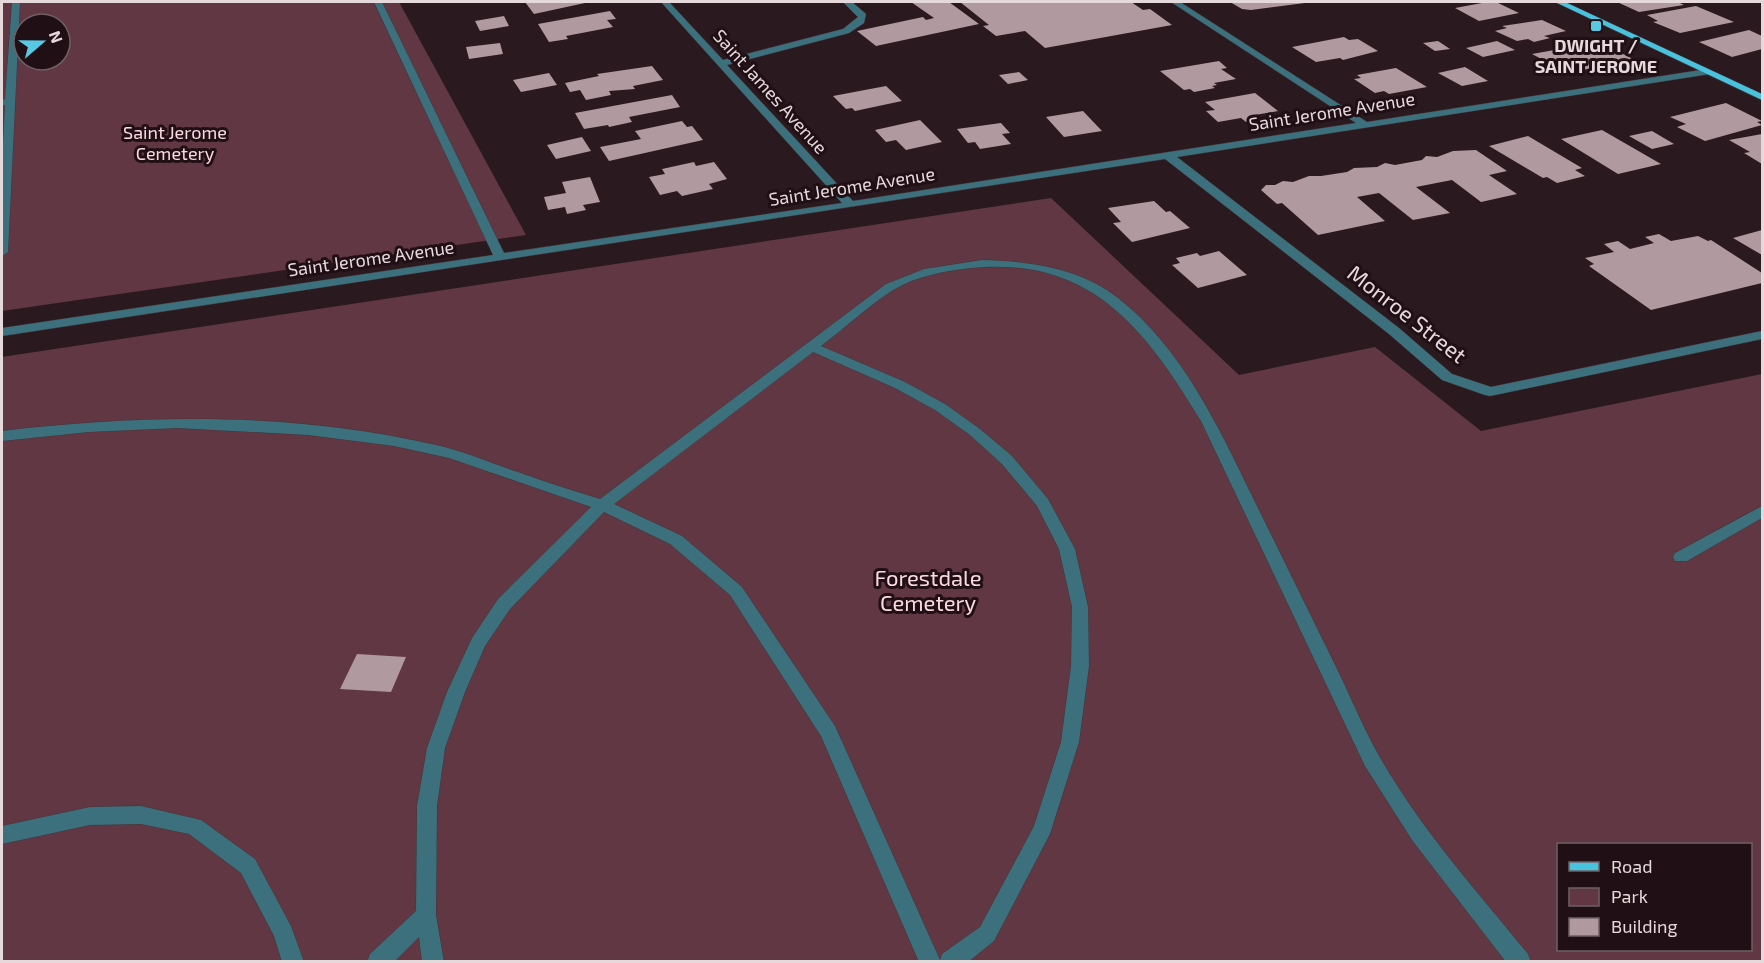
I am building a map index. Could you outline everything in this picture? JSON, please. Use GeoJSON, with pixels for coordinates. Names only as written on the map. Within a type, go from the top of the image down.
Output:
{"type":"FeatureCollection","features":[{"type":"Feature","properties":{"kind":"main road"},"geometry":{"type":"LineString","coordinates":[[1559,2],[1762,97]]}},
{"type":"Feature","properties":{"kind":"street"},"geometry":{"type":"LineString","coordinates":[[2,252],[6,102],[16,2]]}},
{"type":"Feature","properties":{"kind":"street"},"geometry":{"type":"LineString","coordinates":[[378,2],[500,258]]}},
{"type":"Feature","properties":{"kind":"street","name":"Saint James Avenue"},"geometry":{"type":"LineString","coordinates":[[666,2],[850,205]]}},
{"type":"Feature","properties":{"kind":"street"},"geometry":{"type":"LineString","coordinates":[[722,63],[846,31],[861,21],[863,16],[847,2]]}},
{"type":"Feature","properties":{"kind":"street"},"geometry":{"type":"LineString","coordinates":[[1175,2],[1365,125]]}},
{"type":"Feature","properties":{"kind":"street","name":"Saint Jerome Avenue"},"geometry":{"type":"LineString","coordinates":[[2,332],[850,205],[1707,72]]}},
{"type":"Feature","properties":{"kind":"street","name":"Monroe Street"},"geometry":{"type":"LineString","coordinates":[[1168,156],[1394,331],[1447,377],[1490,392],[1762,335]]}},
{"type":"Feature","properties":{"kind":"street"},"geometry":{"type":"LineString","coordinates":[[433,962],[426,915],[427,806],[436,748],[456,692],[478,643],[504,604],[602,505],[890,287],[927,272],[993,262],[1034,267],[1068,276],[1103,294],[1131,316],[1183,380],[1208,421],[1372,759],[1419,834],[1520,962]]}},
{"type":"Feature","properties":{"kind":"street"},"geometry":{"type":"LineString","coordinates":[[813,347],[900,385],[940,407],[975,432],[1007,460],[1043,503],[1067,549],[1080,607],[1080,666],[1070,742],[1043,828],[987,934],[950,962]]}},
{"type":"Feature","properties":{"kind":"street"},"geometry":{"type":"LineString","coordinates":[[2,435],[66,429],[202,423],[260,424],[396,441],[463,457],[602,505],[676,540],[736,591],[828,732],[930,962]]}},
{"type":"Feature","properties":{"kind":"street"},"geometry":{"type":"LineString","coordinates":[[1681,557],[1762,511]]}},
{"type":"Feature","properties":{"kind":"street"},"geometry":{"type":"LineString","coordinates":[[2,835],[90,816],[141,815],[194,826],[248,866],[284,933],[293,962]]}},
{"type":"Feature","properties":{"kind":"street"},"geometry":{"type":"LineString","coordinates":[[378,962],[426,915]]}},
{"type":"Feature","properties":{"kind":"green space","name":"Saint Jerome Cemetery"},"geometry":{"type":"Polygon","coordinates":[[[2,2],[399,2],[526,235],[2,311],[2,2]]]}},
{"type":"Feature","properties":{"kind":"green space","name":"Forestdale Cemetery"},"geometry":{"type":"Polygon","coordinates":[[[1051,198],[1239,375],[1375,347],[1481,431],[1762,374],[1762,961],[2,962],[2,357],[1051,198]]]}},
{"type":"Feature","properties":{"kind":"building"},"geometry":{"type":"Polygon","coordinates":[[[525,2],[585,2],[585,3],[534,14],[525,2]]]}},
{"type":"Feature","properties":{"kind":"building"},"geometry":{"type":"Polygon","coordinates":[[[911,2],[949,2],[979,24],[876,46],[857,31],[923,17],[926,20],[934,18],[911,2]]]}},
{"type":"Feature","properties":{"kind":"building"},"geometry":{"type":"Polygon","coordinates":[[[960,2],[1131,2],[1143,10],[1150,9],[1172,25],[1045,48],[1025,31],[996,36],[983,26],[989,25],[960,2]]]}},
{"type":"Feature","properties":{"kind":"building"},"geometry":{"type":"Polygon","coordinates":[[[1230,2],[1305,3],[1251,10],[1242,9],[1230,2]]]}},
{"type":"Feature","properties":{"kind":"building"},"geometry":{"type":"Polygon","coordinates":[[[1479,2],[1496,2],[1519,13],[1479,21],[1455,8],[1482,3],[1479,2]]]}},
{"type":"Feature","properties":{"kind":"building"},"geometry":{"type":"Polygon","coordinates":[[[1617,2],[1678,2],[1684,5],[1639,12],[1617,2]]]}},
{"type":"Feature","properties":{"kind":"building"},"geometry":{"type":"Polygon","coordinates":[[[1696,6],[1734,22],[1680,33],[1653,22],[1658,21],[1647,15],[1696,6]]]}},
{"type":"Feature","properties":{"kind":"building"},"geometry":{"type":"Polygon","coordinates":[[[610,11],[616,19],[607,20],[613,27],[566,36],[568,39],[549,42],[538,24],[610,11]]]}},
{"type":"Feature","properties":{"kind":"building"},"geometry":{"type":"Polygon","coordinates":[[[504,16],[509,26],[480,31],[475,21],[504,16]]]}},
{"type":"Feature","properties":{"kind":"building"},"geometry":{"type":"Polygon","coordinates":[[[1542,20],[1566,31],[1544,36],[1550,38],[1534,42],[1528,39],[1517,41],[1495,31],[1507,28],[1502,26],[1542,20]]]}},
{"type":"Feature","properties":{"kind":"building"},"geometry":{"type":"Polygon","coordinates":[[[1749,30],[1762,36],[1762,49],[1732,57],[1699,42],[1749,30]]]}},
{"type":"Feature","properties":{"kind":"building"},"geometry":{"type":"Polygon","coordinates":[[[1344,37],[1349,40],[1358,39],[1378,51],[1343,60],[1340,58],[1316,62],[1292,47],[1344,37]]]}},
{"type":"Feature","properties":{"kind":"building"},"geometry":{"type":"Polygon","coordinates":[[[1438,41],[1450,49],[1435,51],[1423,43],[1438,41]]]}},
{"type":"Feature","properties":{"kind":"building"},"geometry":{"type":"Polygon","coordinates":[[[1497,41],[1515,50],[1483,57],[1466,48],[1497,41]]]}},
{"type":"Feature","properties":{"kind":"building"},"geometry":{"type":"Polygon","coordinates":[[[1599,42],[1633,59],[1583,70],[1575,65],[1560,69],[1532,54],[1599,42]]]}},
{"type":"Feature","properties":{"kind":"building"},"geometry":{"type":"Polygon","coordinates":[[[500,43],[503,54],[469,59],[466,47],[500,43]]]}},
{"type":"Feature","properties":{"kind":"building"},"geometry":{"type":"Polygon","coordinates":[[[1219,61],[1227,68],[1221,69],[1236,79],[1214,83],[1217,85],[1212,86],[1215,88],[1194,92],[1190,89],[1184,90],[1160,71],[1219,61]]]}},
{"type":"Feature","properties":{"kind":"building"},"geometry":{"type":"Polygon","coordinates":[[[652,66],[663,80],[633,86],[635,89],[609,91],[611,95],[586,100],[580,90],[570,92],[565,83],[599,76],[597,74],[652,66]]]}},
{"type":"Feature","properties":{"kind":"building"},"geometry":{"type":"Polygon","coordinates":[[[1465,67],[1488,81],[1462,86],[1438,73],[1465,67]]]}},
{"type":"Feature","properties":{"kind":"building"},"geometry":{"type":"Polygon","coordinates":[[[1396,68],[1427,87],[1389,94],[1384,91],[1375,93],[1354,79],[1361,78],[1357,75],[1396,68]]]}},
{"type":"Feature","properties":{"kind":"building"},"geometry":{"type":"Polygon","coordinates":[[[1019,72],[1028,80],[1008,84],[999,75],[1019,72]]]}},
{"type":"Feature","properties":{"kind":"building"},"geometry":{"type":"Polygon","coordinates":[[[549,73],[557,85],[521,92],[513,80],[549,73]]]}},
{"type":"Feature","properties":{"kind":"building"},"geometry":{"type":"Polygon","coordinates":[[[886,86],[902,101],[855,111],[852,108],[846,109],[833,96],[886,86]]]}},
{"type":"Feature","properties":{"kind":"building"},"geometry":{"type":"Polygon","coordinates":[[[1255,93],[1278,111],[1255,115],[1260,119],[1246,122],[1241,118],[1218,122],[1206,111],[1215,110],[1205,102],[1255,93]]]}},
{"type":"Feature","properties":{"kind":"building"},"geometry":{"type":"Polygon","coordinates":[[[672,95],[680,107],[629,117],[632,122],[609,127],[608,125],[584,129],[575,113],[672,95]]]}},
{"type":"Feature","properties":{"kind":"building"},"geometry":{"type":"Polygon","coordinates":[[[1726,103],[1762,121],[1757,122],[1762,125],[1705,141],[1677,127],[1686,124],[1670,117],[1726,103]]]}},
{"type":"Feature","properties":{"kind":"building"},"geometry":{"type":"Polygon","coordinates":[[[1083,111],[1102,131],[1064,137],[1046,117],[1083,111]]]}},
{"type":"Feature","properties":{"kind":"building"},"geometry":{"type":"Polygon","coordinates":[[[920,120],[942,142],[906,150],[896,140],[886,142],[875,130],[920,120]]]}},
{"type":"Feature","properties":{"kind":"building"},"geometry":{"type":"Polygon","coordinates":[[[682,121],[687,127],[692,126],[703,140],[609,161],[600,147],[641,139],[635,131],[682,121]]]}},
{"type":"Feature","properties":{"kind":"building"},"geometry":{"type":"Polygon","coordinates":[[[1001,123],[1010,133],[1002,134],[1011,144],[980,149],[975,142],[968,143],[957,129],[1001,123]]]}},
{"type":"Feature","properties":{"kind":"building"},"geometry":{"type":"Polygon","coordinates":[[[1602,130],[1661,164],[1618,174],[1561,139],[1602,130]]]}},
{"type":"Feature","properties":{"kind":"building"},"geometry":{"type":"Polygon","coordinates":[[[1652,131],[1674,144],[1652,149],[1629,136],[1652,131]]]}},
{"type":"Feature","properties":{"kind":"building"},"geometry":{"type":"Polygon","coordinates":[[[1762,134],[1762,164],[1744,153],[1750,152],[1729,140],[1762,134]]]}},
{"type":"Feature","properties":{"kind":"building"},"geometry":{"type":"Polygon","coordinates":[[[1528,136],[1582,168],[1575,170],[1585,176],[1557,183],[1547,177],[1543,178],[1489,146],[1528,136]]]}},
{"type":"Feature","properties":{"kind":"building"},"geometry":{"type":"Polygon","coordinates":[[[582,137],[591,151],[556,159],[547,145],[582,137]]]}},
{"type":"Feature","properties":{"kind":"building"},"geometry":{"type":"Polygon","coordinates":[[[1476,150],[1507,171],[1489,175],[1517,194],[1481,202],[1452,180],[1416,187],[1450,213],[1413,220],[1379,193],[1357,197],[1385,221],[1318,235],[1282,203],[1277,204],[1261,190],[1266,185],[1275,185],[1283,181],[1293,182],[1309,176],[1347,172],[1354,168],[1377,167],[1385,163],[1395,165],[1422,160],[1426,156],[1437,157],[1453,151],[1476,150]]]}},
{"type":"Feature","properties":{"kind":"building"},"geometry":{"type":"Polygon","coordinates":[[[694,162],[696,166],[714,162],[727,179],[709,184],[713,189],[682,196],[677,191],[660,195],[649,177],[665,174],[662,169],[694,162]]]}},
{"type":"Feature","properties":{"kind":"building"},"geometry":{"type":"Polygon","coordinates":[[[590,177],[600,202],[583,205],[586,210],[567,214],[565,207],[548,210],[544,197],[566,193],[562,182],[590,177]]]}},
{"type":"Feature","properties":{"kind":"building"},"geometry":{"type":"Polygon","coordinates":[[[1154,201],[1190,228],[1132,242],[1113,223],[1121,222],[1108,208],[1154,201]]]}},
{"type":"Feature","properties":{"kind":"building"},"geometry":{"type":"Polygon","coordinates":[[[1762,230],[1762,255],[1733,238],[1762,230]]]}},
{"type":"Feature","properties":{"kind":"building"},"geometry":{"type":"Polygon","coordinates":[[[1659,234],[1671,241],[1698,236],[1708,241],[1711,240],[1762,273],[1762,283],[1651,310],[1589,266],[1594,264],[1585,258],[1614,252],[1604,244],[1618,241],[1630,249],[1654,243],[1645,237],[1659,234]]]}},
{"type":"Feature","properties":{"kind":"building"},"geometry":{"type":"Polygon","coordinates":[[[1219,251],[1247,275],[1198,288],[1172,265],[1180,263],[1176,258],[1197,253],[1200,256],[1219,251]]]}},
{"type":"Feature","properties":{"kind":"building"},"geometry":{"type":"Polygon","coordinates":[[[357,654],[406,657],[391,692],[340,689],[357,654]]]}},
{"type":"Feature","properties":{"kind":"place","name":"DWIGHT / SAINT JEROME"},"geometry":{"type":"Point","coordinates":[1596,26]}}]}
